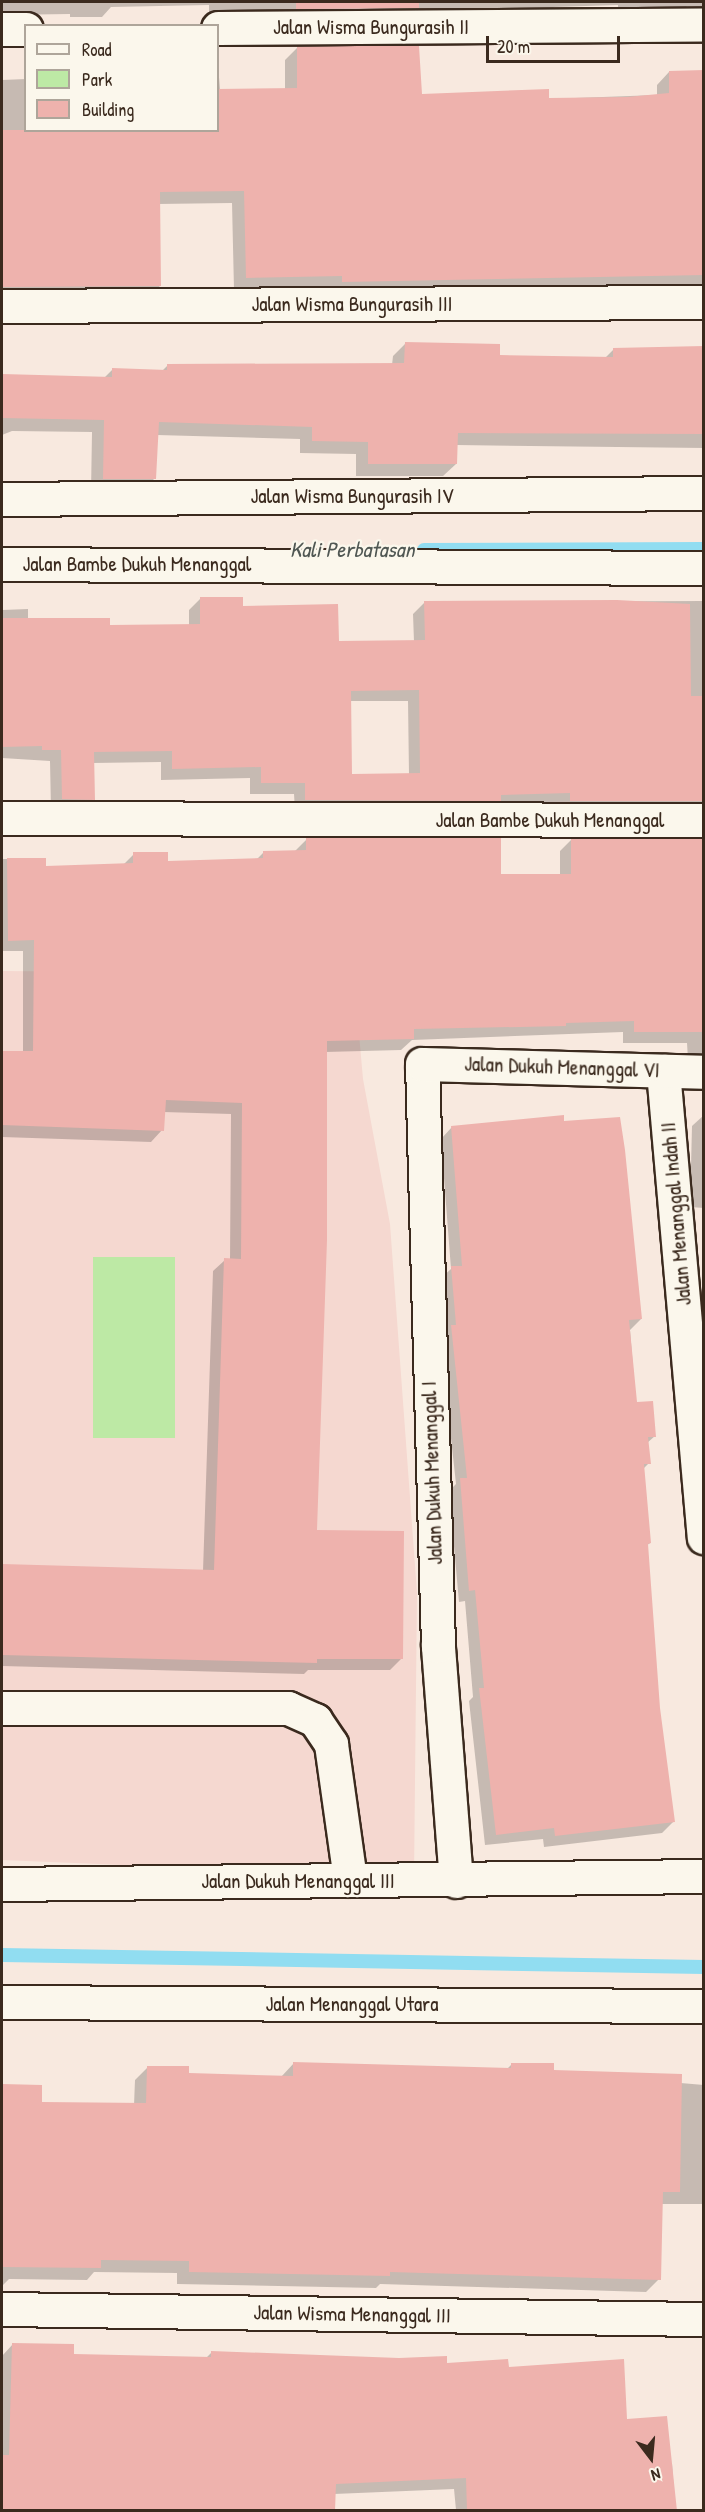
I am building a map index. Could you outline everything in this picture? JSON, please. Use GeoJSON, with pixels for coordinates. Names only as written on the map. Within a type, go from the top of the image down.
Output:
{"type":"FeatureCollection","features":[{"type":"Feature","properties":{"kind":"street","name":"Jalan Wisma Bungurasih II"},"geometry":{"type":"LineString","coordinates":[[219,28],[704,25]]}},
{"type":"Feature","properties":{"kind":"street"},"geometry":{"type":"LineString","coordinates":[[2,29],[24,29]]}},
{"type":"Feature","properties":{"kind":"street","name":"Jalan Wisma Bungurasih III"},"geometry":{"type":"LineString","coordinates":[[2,306],[704,302]]}},
{"type":"Feature","properties":{"kind":"street","name":"Jalan Wisma Bungurasih IV"},"geometry":{"type":"LineString","coordinates":[[2,499],[704,493]]}},
{"type":"Feature","properties":{"kind":"street","name":"Jalan Bambe Dukuh Menanggal"},"geometry":{"type":"LineString","coordinates":[[2,564],[704,568]]}},
{"type":"Feature","properties":{"kind":"street","name":"Jalan Bambe Dukuh Menanggal"},"geometry":{"type":"LineString","coordinates":[[2,818],[704,820]]}},
{"type":"Feature","properties":{"kind":"street","name":"Jalan Dukuh Menanggal VI"},"geometry":{"type":"LineString","coordinates":[[422,1064],[704,1072]]}},
{"type":"Feature","properties":{"kind":"street","name":"Jalan Dukuh Menanggal I"},"geometry":{"type":"LineString","coordinates":[[422,1064],[438,1646],[456,1881]]}},
{"type":"Feature","properties":{"kind":"street","name":"Jalan Menanggal Indah II"},"geometry":{"type":"LineString","coordinates":[[663,1071],[695,1333],[704,1537]]}},
{"type":"Feature","properties":{"kind":"street"},"geometry":{"type":"LineString","coordinates":[[2,1708],[288,1708],[315,1720],[331,1744],[350,1880]]}},
{"type":"Feature","properties":{"kind":"street","name":"Jalan Dukuh Menanggal III"},"geometry":{"type":"LineString","coordinates":[[2,1884],[456,1881],[704,1876]]}},
{"type":"Feature","properties":{"kind":"street","name":"Jalan Menanggal Utara"},"geometry":{"type":"LineString","coordinates":[[2,2002],[704,2006]]}},
{"type":"Feature","properties":{"kind":"street","name":"Jalan Wisma Menanggal III"},"geometry":{"type":"LineString","coordinates":[[2,2309],[703,2319]]}},
{"type":"Feature","properties":{"kind":"street"},"geometry":{"type":"LineString","coordinates":[[703,2319],[704,2313]]}},
{"type":"Feature","properties":{"kind":"shaded area"},"geometry":{"type":"Polygon","coordinates":[[[2,971],[124,972],[357,1011],[363,1079],[390,1224],[417,1593],[414,1877],[2,1860],[2,971]]]}},
{"type":"Feature","properties":{"kind":"green space"},"geometry":{"type":"Polygon","coordinates":[[[93,1257],[175,1257],[175,1438],[93,1438],[93,1257]]]}},
{"type":"Feature","properties":{"kind":"building"},"geometry":{"type":"Polygon","coordinates":[[[296,2],[419,2],[419,8],[296,9],[296,2]]]}},
{"type":"Feature","properties":{"kind":"building"},"geometry":{"type":"Polygon","coordinates":[[[297,46],[419,46],[422,94],[549,89],[549,98],[627,97],[669,93],[669,71],[704,70],[704,275],[342,282],[342,276],[246,278],[244,191],[160,192],[161,286],[2,287],[2,130],[219,132],[219,89],[297,88],[297,46]]]}},
{"type":"Feature","properties":{"kind":"building"},"geometry":{"type":"Polygon","coordinates":[[[405,342],[500,344],[500,355],[613,357],[613,348],[704,346],[704,434],[458,433],[457,464],[368,464],[368,442],[312,441],[312,427],[159,422],[156,479],[103,479],[104,420],[2,418],[2,374],[112,377],[112,368],[167,370],[167,364],[404,363],[405,342]]]}},
{"type":"Feature","properties":{"kind":"building"},"geometry":{"type":"Polygon","coordinates":[[[200,597],[243,597],[243,606],[338,604],[339,641],[425,640],[424,601],[617,600],[690,604],[691,696],[704,696],[704,801],[570,801],[570,793],[501,795],[501,801],[305,800],[305,783],[261,783],[261,767],[172,769],[172,751],[94,752],[95,800],[62,799],[61,750],[42,750],[42,746],[2,747],[2,618],[110,618],[110,625],[200,624],[200,597]],[[419,690],[351,691],[352,774],[420,773],[419,690]]]}},
{"type":"Feature","properties":{"kind":"building"},"geometry":{"type":"Polygon","coordinates":[[[306,838],[501,838],[501,874],[571,874],[571,838],[704,839],[704,1032],[634,1032],[634,1021],[566,1023],[566,1026],[414,1029],[414,1039],[327,1041],[327,1240],[317,1530],[404,1531],[403,1659],[317,1659],[317,1663],[2,1655],[2,1564],[214,1570],[224,1258],[241,1259],[242,1103],[166,1100],[164,1131],[2,1125],[2,1051],[33,1051],[34,940],[8,941],[7,858],[46,858],[46,866],[133,863],[133,852],[168,852],[168,861],[263,858],[263,851],[306,850],[306,838]]]}},
{"type":"Feature","properties":{"kind":"building"},"geometry":{"type":"Polygon","coordinates":[[[564,1115],[564,1121],[620,1117],[642,1319],[629,1320],[637,1402],[653,1401],[656,1437],[648,1437],[651,1464],[644,1464],[651,1543],[648,1544],[660,1708],[675,1822],[555,1836],[554,1828],[496,1835],[479,1688],[484,1688],[475,1590],[469,1591],[460,1478],[467,1478],[451,1325],[456,1325],[451,1266],[462,1266],[451,1126],[564,1115]]]}},
{"type":"Feature","properties":{"kind":"building"},"geometry":{"type":"Polygon","coordinates":[[[293,2062],[511,2068],[511,2063],[554,2063],[554,2070],[682,2074],[680,2192],[663,2192],[661,2280],[390,2272],[390,2276],[189,2272],[189,2261],[101,2260],[101,2268],[2,2267],[2,2084],[42,2085],[42,2102],[146,2103],[147,2066],[189,2066],[189,2073],[293,2076],[293,2062]]]}},
{"type":"Feature","properties":{"kind":"building"},"geometry":{"type":"Polygon","coordinates":[[[12,2343],[74,2344],[74,2354],[211,2357],[211,2351],[399,2358],[447,2356],[447,2363],[508,2359],[509,2367],[624,2359],[627,2419],[667,2416],[677,2511],[467,2511],[466,2478],[336,2484],[335,2511],[2,2511],[2,2455],[9,2455],[12,2343]]]}},
{"type":"Feature","properties":{"kind":"waterway","name":"Kali Perbatasan"},"geometry":{"type":"LineString","coordinates":[[424,550],[704,549]]}},
{"type":"Feature","properties":{"kind":"waterway"},"geometry":{"type":"LineString","coordinates":[[2,1955],[704,1967]]}}]}
